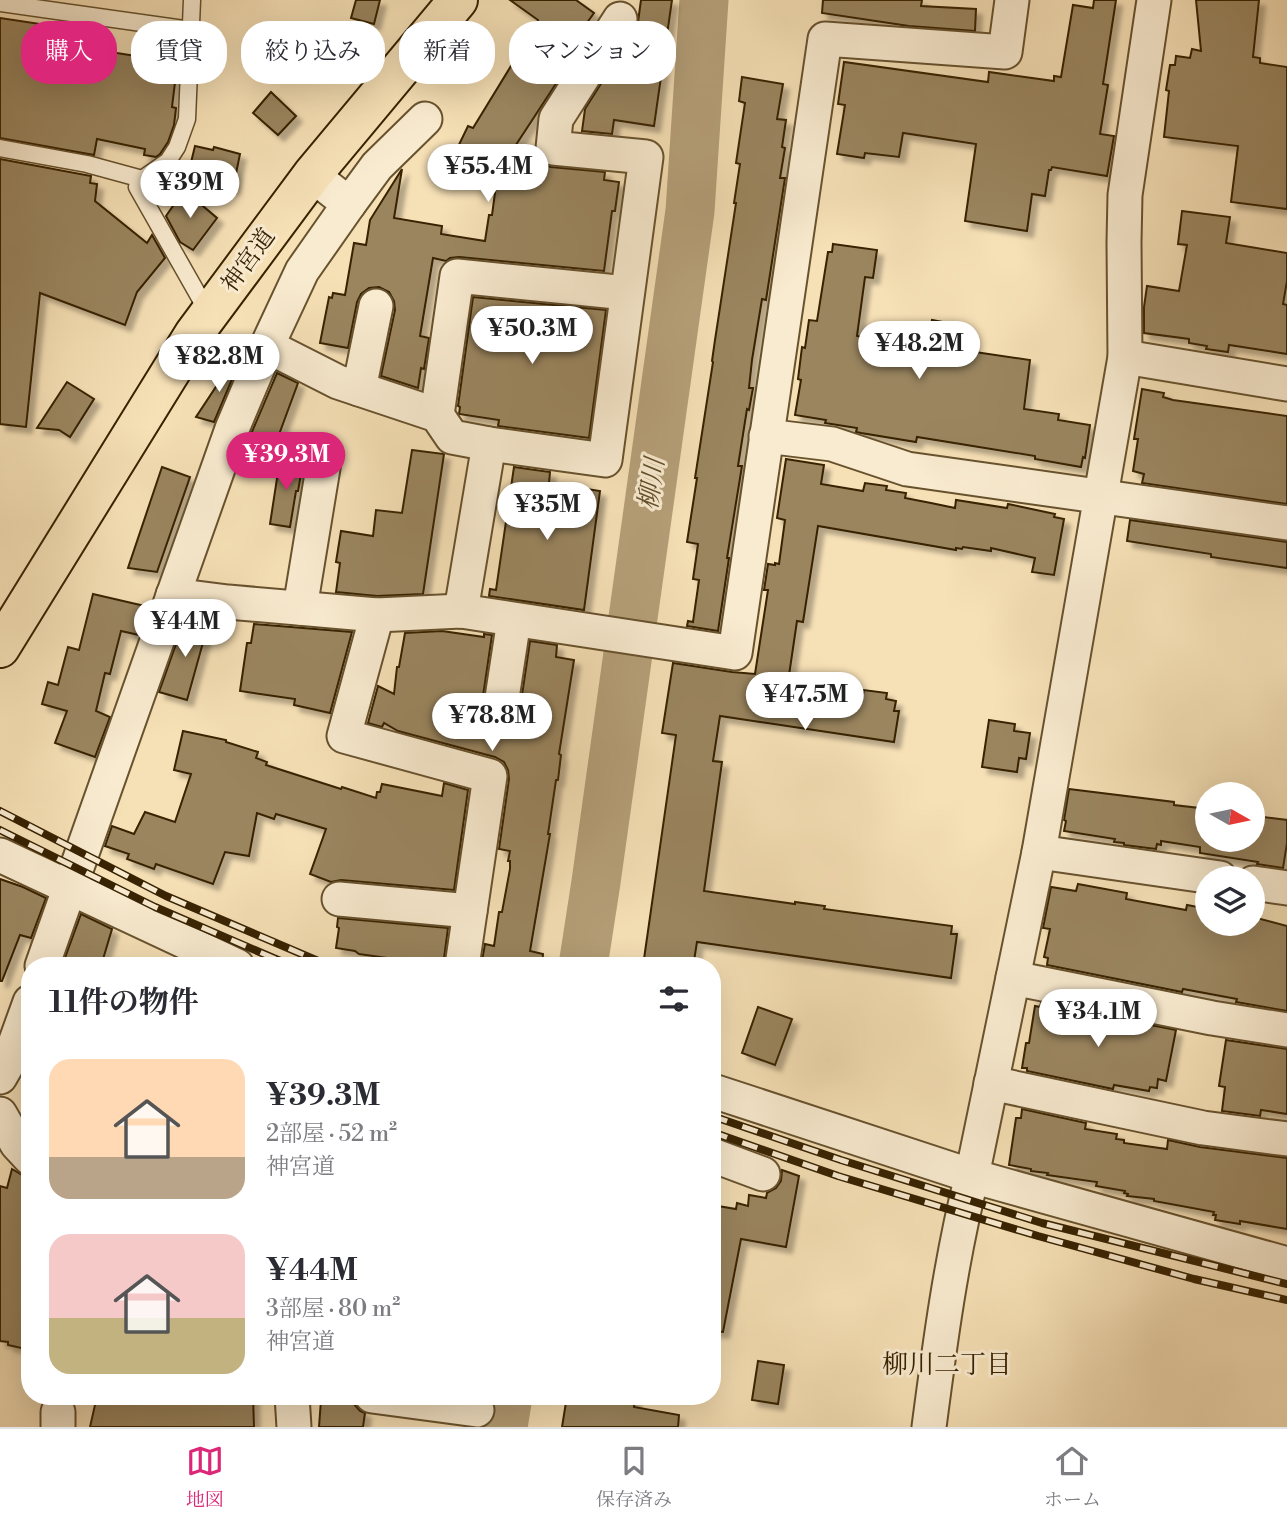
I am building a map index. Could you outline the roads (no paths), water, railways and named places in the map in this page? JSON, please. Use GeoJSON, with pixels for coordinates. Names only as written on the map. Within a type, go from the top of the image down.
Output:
{"type":"FeatureCollection","features":[{"type":"Feature","properties":{"kind":"main road","name":"神宮道"},"geometry":{"type":"LineString","coordinates":[[0,648],[194,334],[312,175],[456,0]]}},
{"type":"Feature","properties":{"kind":"street"},"geometry":{"type":"LineString","coordinates":[[173,595],[377,615],[461,611],[735,653],[825,39],[1005,52],[1012,0]]}},
{"type":"Feature","properties":{"kind":"street"},"geometry":{"type":"LineString","coordinates":[[929,1427],[960,1226],[1039,852],[1125,358],[1125,195],[1154,0]]}},
{"type":"Feature","properties":{"kind":"street"},"geometry":{"type":"LineString","coordinates":[[267,346],[338,382],[437,415],[452,437],[605,460],[646,157],[553,148],[556,119],[620,19]]}},
{"type":"Feature","properties":{"kind":"street"},"geometry":{"type":"LineString","coordinates":[[46,957],[232,429],[267,346],[302,271],[377,166],[425,119]]}},
{"type":"Feature","properties":{"kind":"street"},"geometry":{"type":"LineString","coordinates":[[312,175],[349,204]]}},
{"type":"Feature","properties":{"kind":"street"},"geometry":{"type":"LineString","coordinates":[[437,415],[457,276],[627,293]]}},
{"type":"Feature","properties":{"kind":"street"},"geometry":{"type":"LineString","coordinates":[[359,389],[376,306]]}},
{"type":"Feature","properties":{"kind":"street"},"geometry":{"type":"LineString","coordinates":[[1125,358],[1287,384]]}},
{"type":"Feature","properties":{"kind":"street"},"geometry":{"type":"LineString","coordinates":[[766,436],[832,444],[907,469],[1287,523]]}},
{"type":"Feature","properties":{"kind":"street"},"geometry":{"type":"LineString","coordinates":[[461,611],[489,444]]}},
{"type":"Feature","properties":{"kind":"street"},"geometry":{"type":"LineString","coordinates":[[300,608],[324,462]]}},
{"type":"Feature","properties":{"kind":"street"},"geometry":{"type":"LineString","coordinates":[[377,615],[344,736],[490,776],[463,957]]}},
{"type":"Feature","properties":{"kind":"street"},"geometry":{"type":"LineString","coordinates":[[502,698],[514,620]]}},
{"type":"Feature","properties":{"kind":"street"},"geometry":{"type":"LineString","coordinates":[[1039,852],[1195,874]]}},
{"type":"Feature","properties":{"kind":"street"},"geometry":{"type":"LineString","coordinates":[[0,855],[217,957]]}},
{"type":"Feature","properties":{"kind":"street"},"geometry":{"type":"LineString","coordinates":[[1265,885],[1287,888]]}},
{"type":"Feature","properties":{"kind":"street"},"geometry":{"type":"LineString","coordinates":[[339,899],[470,911]]}},
{"type":"Feature","properties":{"kind":"street"},"geometry":{"type":"LineString","coordinates":[[1013,978],[1212,1018],[1287,1030]]}},
{"type":"Feature","properties":{"kind":"street"},"geometry":{"type":"LineString","coordinates":[[13,1069],[21,1037]]}},
{"type":"Feature","properties":{"kind":"street"},"geometry":{"type":"LineString","coordinates":[[991,1083],[1203,1128],[1287,1139]]}},
{"type":"Feature","properties":{"kind":"street"},"geometry":{"type":"LineString","coordinates":[[721,1094],[972,1176],[1287,1264]]}},
{"type":"Feature","properties":{"kind":"street"},"geometry":{"type":"LineString","coordinates":[[0,1114],[16,1155]]}},
{"type":"Feature","properties":{"kind":"street"},"geometry":{"type":"LineString","coordinates":[[721,1158],[763,1174]]}},
{"type":"Feature","properties":{"kind":"street"},"geometry":{"type":"LineString","coordinates":[[293,1405],[294,1427]]}},
{"type":"Feature","properties":{"kind":"street"},"geometry":{"type":"LineString","coordinates":[[435,1405],[477,1411]]}},
{"type":"Feature","properties":{"kind":"lane"},"geometry":{"type":"LineString","coordinates":[[191,21],[192,0]]}},
{"type":"Feature","properties":{"kind":"lane"},"geometry":{"type":"LineString","coordinates":[[0,3],[131,22]]}},
{"type":"Feature","properties":{"kind":"lane"},"geometry":{"type":"LineString","coordinates":[[189,84],[187,119],[177,147],[167,161],[142,179],[136,187],[209,314]]}},
{"type":"Feature","properties":{"kind":"lane"},"geometry":{"type":"LineString","coordinates":[[0,148],[87,164],[142,179]]}},
{"type":"Feature","properties":{"kind":"waterway","name":"柳川"},"geometry":{"type":"LineString","coordinates":[[584,957],[690,211],[704,0]]}},
{"type":"Feature","properties":{"kind":"waterway","name":"柳川"},"geometry":{"type":"LineString","coordinates":[[503,1427],[507,1405]]}},
{"type":"Feature","properties":{"kind":"railway"},"geometry":{"type":"LineString","coordinates":[[0,811],[166,896],[309,957]]}},
{"type":"Feature","properties":{"kind":"railway"},"geometry":{"type":"LineString","coordinates":[[0,830],[155,907],[271,957]]}},
{"type":"Feature","properties":{"kind":"railway"},"geometry":{"type":"LineString","coordinates":[[721,1119],[1042,1223],[1287,1284]]}},
{"type":"Feature","properties":{"kind":"railway"},"geometry":{"type":"LineString","coordinates":[[721,1135],[838,1176],[1038,1236],[1194,1279],[1287,1300]]}},
{"type":"Feature","properties":{"kind":"district","name":"柳川二丁目"},"geometry":{"type":"Point","coordinates":[947,1364]}}]}
